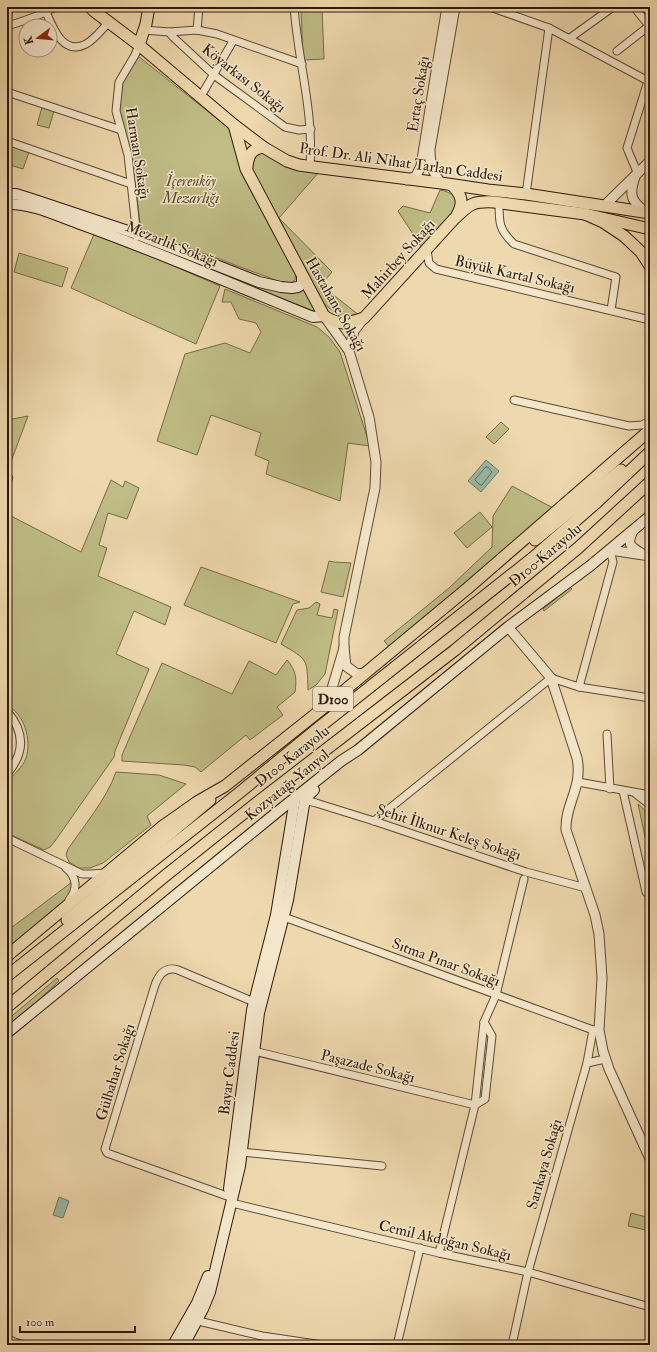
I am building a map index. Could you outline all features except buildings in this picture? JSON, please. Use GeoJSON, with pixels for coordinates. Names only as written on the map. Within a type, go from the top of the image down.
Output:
{"type":"FeatureCollection","features":[{"type":"Feature","properties":{"kind":"main road","name":"Prof. Dr. Ali Nihat Tarlan Caddesi"},"geometry":{"type":"LineString","coordinates":[[90,7],[94,12],[139,45],[234,125],[263,147],[288,161],[299,165],[526,194],[649,213]]}},
{"type":"Feature","properties":{"kind":"main road"},"geometry":{"type":"LineString","coordinates":[[139,45],[145,27],[149,7]]}},
{"type":"Feature","properties":{"kind":"main road"},"geometry":{"type":"LineString","coordinates":[[122,32],[134,32],[145,27]]}},
{"type":"Feature","properties":{"kind":"main road","name":"Hastahane Sokağı"},"geometry":{"type":"LineString","coordinates":[[234,125],[246,169],[324,316]]}},
{"type":"Feature","properties":{"kind":"main road"},"geometry":{"type":"LineString","coordinates":[[246,169],[249,155],[253,150],[263,147]]}},
{"type":"Feature","properties":{"kind":"main road"},"geometry":{"type":"LineString","coordinates":[[447,184],[458,191],[462,201],[454,219]]}},
{"type":"Feature","properties":{"kind":"main road","name":"Mezarlık Sokağı"},"geometry":{"type":"LineString","coordinates":[[10,193],[137,234],[259,282],[292,288],[298,287],[302,284],[302,276]]}},
{"type":"Feature","properties":{"kind":"main road","name":"Prof. Dr. Ali Nihat Tarlan Caddesi"},"geometry":{"type":"LineString","coordinates":[[454,219],[470,205],[480,202],[585,214],[650,228]]}},
{"type":"Feature","properties":{"kind":"main road","name":"Mezarlık Sokağı"},"geometry":{"type":"LineString","coordinates":[[7,204],[20,204],[30,207],[139,246],[313,317],[324,316]]}},
{"type":"Feature","properties":{"kind":"main road"},"geometry":{"type":"LineString","coordinates":[[585,214],[603,222],[624,236],[641,252],[650,266]]}},
{"type":"Feature","properties":{"kind":"main road","name":"Mahirbey Sokağı"},"geometry":{"type":"LineString","coordinates":[[324,316],[333,322],[341,324],[350,323],[364,318],[454,219]]}},
{"type":"Feature","properties":{"kind":"main road","name":"D100"},"geometry":{"type":"LineString","coordinates":[[7,956],[163,826],[197,802],[226,786],[322,708],[468,588],[650,430]]}},
{"type":"Feature","properties":{"kind":"main road"},"geometry":{"type":"LineString","coordinates":[[468,588],[512,558],[650,448]]}},
{"type":"Feature","properties":{"kind":"main road","name":"D100 Karayolu"},"geometry":{"type":"LineString","coordinates":[[8,975],[239,794],[317,729],[535,556],[597,502],[650,452]]}},
{"type":"Feature","properties":{"kind":"main road","name":"D100 Karayolu"},"geometry":{"type":"LineString","coordinates":[[7,1006],[201,848],[455,650],[578,548],[650,482]]}},
{"type":"Feature","properties":{"kind":"main road"},"geometry":{"type":"LineString","coordinates":[[631,500],[650,486]]}},
{"type":"Feature","properties":{"kind":"main road"},"geometry":{"type":"LineString","coordinates":[[633,531],[650,516]]}},
{"type":"Feature","properties":{"kind":"main road","name":"Kozyatağı Yanyol"},"geometry":{"type":"LineString","coordinates":[[7,1033],[300,799],[341,761],[358,750],[508,627],[590,566],[633,531]]}},
{"type":"Feature","properties":{"kind":"main road"},"geometry":{"type":"LineString","coordinates":[[8,975],[85,904],[197,812],[226,786]]}},
{"type":"Feature","properties":{"kind":"main road","name":"Bayar Caddesi"},"geometry":{"type":"LineString","coordinates":[[173,1345],[197,1303],[206,1282],[238,1176],[261,1004],[284,916],[300,799]]}},
{"type":"Feature","properties":{"kind":"main road","name":"Bayar Caddesi"},"geometry":{"type":"LineString","coordinates":[[184,1345],[198,1320],[211,1288],[230,1199],[232,1166],[254,1002],[275,922],[300,799]]}},
{"type":"Feature","properties":{"kind":"street"},"geometry":{"type":"LineString","coordinates":[[7,17],[10,7]]}},
{"type":"Feature","properties":{"kind":"street"},"geometry":{"type":"LineString","coordinates":[[7,26],[46,12],[55,7]]}},
{"type":"Feature","properties":{"kind":"street"},"geometry":{"type":"LineString","coordinates":[[197,30],[199,7]]}},
{"type":"Feature","properties":{"kind":"street"},"geometry":{"type":"LineString","coordinates":[[294,7],[311,129],[310,166]]}},
{"type":"Feature","properties":{"kind":"street","name":"Ertaç Sokağı"},"geometry":{"type":"LineString","coordinates":[[407,180],[416,176],[421,166],[434,78],[447,7]]}},
{"type":"Feature","properties":{"kind":"street","name":"Ertaç Sokağı"},"geometry":{"type":"LineString","coordinates":[[447,184],[435,175],[431,167],[430,149],[455,7]]}},
{"type":"Feature","properties":{"kind":"street"},"geometry":{"type":"LineString","coordinates":[[490,7],[549,28],[649,82],[627,148],[637,172],[631,188],[633,200],[638,206],[649,213]]}},
{"type":"Feature","properties":{"kind":"street"},"geometry":{"type":"LineString","coordinates":[[570,38],[613,7]]}},
{"type":"Feature","properties":{"kind":"street"},"geometry":{"type":"LineString","coordinates":[[617,50],[650,26],[634,7]]}},
{"type":"Feature","properties":{"kind":"street"},"geometry":{"type":"LineString","coordinates":[[46,12],[56,34],[63,42],[75,47],[86,44],[109,22]]}},
{"type":"Feature","properties":{"kind":"street"},"geometry":{"type":"LineString","coordinates":[[145,27],[169,32],[197,30],[217,34],[233,41],[302,64]]}},
{"type":"Feature","properties":{"kind":"street"},"geometry":{"type":"LineString","coordinates":[[526,194],[549,28]]}},
{"type":"Feature","properties":{"kind":"street","name":"Köyarkası Sokağı"},"geometry":{"type":"LineString","coordinates":[[169,32],[214,75],[286,127],[299,130],[311,129]]}},
{"type":"Feature","properties":{"kind":"street"},"geometry":{"type":"LineString","coordinates":[[201,96],[233,41]]}},
{"type":"Feature","properties":{"kind":"street","name":"Harman Sokağı"},"geometry":{"type":"LineString","coordinates":[[139,45],[119,82],[116,111],[128,155],[139,246]]}},
{"type":"Feature","properties":{"kind":"street"},"geometry":{"type":"LineString","coordinates":[[7,92],[121,130]]}},
{"type":"Feature","properties":{"kind":"street"},"geometry":{"type":"LineString","coordinates":[[7,141],[131,184]]}},
{"type":"Feature","properties":{"kind":"street"},"geometry":{"type":"LineString","coordinates":[[604,206],[637,172],[650,161]]}},
{"type":"Feature","properties":{"kind":"street"},"geometry":{"type":"LineString","coordinates":[[499,203],[499,223],[506,236],[514,244],[616,277],[610,310]]}},
{"type":"Feature","properties":{"kind":"street","name":"Büyük Kartal Sokağı"},"geometry":{"type":"LineString","coordinates":[[427,250],[429,263],[436,269],[650,320]]}},
{"type":"Feature","properties":{"kind":"street","name":"Hastahane Sokağı"},"geometry":{"type":"LineString","coordinates":[[324,316],[349,351],[369,417],[376,462],[375,488],[344,637],[346,666],[357,674],[364,673]]}},
{"type":"Feature","properties":{"kind":"street","name":"Mahirbey Sokağı"},"geometry":{"type":"LineString","coordinates":[[349,351],[354,331],[364,318]]}},
{"type":"Feature","properties":{"kind":"street"},"geometry":{"type":"LineString","coordinates":[[514,400],[629,426],[642,425],[650,421]]}},
{"type":"Feature","properties":{"kind":"street"},"geometry":{"type":"LineString","coordinates":[[633,531],[630,538],[632,548],[647,555]]}},
{"type":"Feature","properties":{"kind":"street"},"geometry":{"type":"LineString","coordinates":[[579,687],[612,562],[610,550],[647,555]]}},
{"type":"Feature","properties":{"kind":"street"},"geometry":{"type":"LineString","coordinates":[[508,627],[551,678],[577,758],[579,774],[578,782],[566,821],[566,830],[596,922],[601,955],[602,978],[596,1030],[605,1059],[650,1160]]}},
{"type":"Feature","properties":{"kind":"street","name":"Hastahane Sokağı"},"geometry":{"type":"LineString","coordinates":[[322,708],[330,695],[344,648]]}},
{"type":"Feature","properties":{"kind":"street"},"geometry":{"type":"LineString","coordinates":[[551,678],[579,687],[650,698]]}},
{"type":"Feature","properties":{"kind":"street"},"geometry":{"type":"LineString","coordinates":[[374,821],[551,678]]}},
{"type":"Feature","properties":{"kind":"street"},"geometry":{"type":"LineString","coordinates":[[7,710],[14,718],[21,739],[20,751],[15,764],[7,774]]}},
{"type":"Feature","properties":{"kind":"street"},"geometry":{"type":"LineString","coordinates":[[607,734],[610,789]]}},
{"type":"Feature","properties":{"kind":"street"},"geometry":{"type":"LineString","coordinates":[[578,782],[610,789],[650,795]]}},
{"type":"Feature","properties":{"kind":"street"},"geometry":{"type":"LineString","coordinates":[[623,791],[649,892]]}},
{"type":"Feature","properties":{"kind":"street"},"geometry":{"type":"LineString","coordinates":[[634,792],[650,805]]}},
{"type":"Feature","properties":{"kind":"street","name":"Şehit İlknur Keleş Sokağı"},"geometry":{"type":"LineString","coordinates":[[300,799],[374,821],[526,872],[586,888]]}},
{"type":"Feature","properties":{"kind":"street"},"geometry":{"type":"LineString","coordinates":[[7,838],[82,874],[103,874],[110,871]]}},
{"type":"Feature","properties":{"kind":"street"},"geometry":{"type":"LineString","coordinates":[[60,912],[74,894],[76,886],[71,872],[63,865]]}},
{"type":"Feature","properties":{"kind":"street"},"geometry":{"type":"LineString","coordinates":[[439,1253],[475,1105],[484,1022],[496,995],[524,879]]}},
{"type":"Feature","properties":{"kind":"street","name":"Sıtma Pınar Sokağı"},"geometry":{"type":"LineString","coordinates":[[284,916],[496,995],[596,1030]]}},
{"type":"Feature","properties":{"kind":"street","name":"Gülbahar Sokağı"},"geometry":{"type":"LineString","coordinates":[[230,1199],[107,1153],[105,1149],[155,985],[161,974],[169,969],[176,969],[254,1002]]}},
{"type":"Feature","properties":{"kind":"street","name":"Sarıkaya Sokağı"},"geometry":{"type":"LineString","coordinates":[[512,1345],[528,1272],[596,1030]]}},
{"type":"Feature","properties":{"kind":"street","name":"Paşazade Sokağı"},"geometry":{"type":"LineString","coordinates":[[254,1051],[475,1105]]}},
{"type":"Feature","properties":{"kind":"street"},"geometry":{"type":"LineString","coordinates":[[586,1063],[605,1059]]}},
{"type":"Feature","properties":{"kind":"street"},"geometry":{"type":"LineString","coordinates":[[242,1152],[382,1166]]}},
{"type":"Feature","properties":{"kind":"street","name":"Cemil Akdoğan Sokağı"},"geometry":{"type":"LineString","coordinates":[[230,1199],[439,1253],[528,1272],[650,1307]]}},
{"type":"Feature","properties":{"kind":"street"},"geometry":{"type":"LineString","coordinates":[[397,1345],[420,1248]]}},
{"type":"Feature","properties":{"kind":"street"},"geometry":{"type":"LineString","coordinates":[[186,1322],[198,1320],[258,1335],[323,1345]]}},
{"type":"Feature","properties":{"kind":"street"},"geometry":{"type":"LineString","coordinates":[[7,1338],[23,1345]]}},
{"type":"Feature","properties":{"kind":"green space"},"geometry":{"type":"Polygon","coordinates":[[[301,7],[322,7],[324,59],[303,60],[301,7]]]}},
{"type":"Feature","properties":{"kind":"green space","name":"İçerenköy Mezarlığı"},"geometry":{"type":"Polygon","coordinates":[[[138,56],[230,129],[296,272],[295,280],[291,283],[286,284],[141,230],[132,158],[119,115],[121,84],[138,56]]]}},
{"type":"Feature","properties":{"kind":"green space"},"geometry":{"type":"Polygon","coordinates":[[[42,107],[54,111],[49,128],[37,125],[42,107]]]}},
{"type":"Feature","properties":{"kind":"green space"},"geometry":{"type":"Polygon","coordinates":[[[10,145],[29,152],[23,169],[7,164],[7,155],[10,145]]]}},
{"type":"Feature","properties":{"kind":"green space"},"geometry":{"type":"Polygon","coordinates":[[[262,152],[319,172],[279,218],[332,272],[321,285],[360,316],[344,320],[323,303],[271,211],[250,170],[250,158],[262,152]]]}},
{"type":"Feature","properties":{"kind":"green space"},"geometry":{"type":"Polygon","coordinates":[[[440,190],[448,192],[454,196],[457,206],[450,219],[422,248],[398,211],[403,206],[430,213],[440,190]]]}},
{"type":"Feature","properties":{"kind":"green space"},"geometry":{"type":"Polygon","coordinates":[[[95,232],[220,286],[196,344],[71,288],[95,232]]]}},
{"type":"Feature","properties":{"kind":"green space"},"geometry":{"type":"Polygon","coordinates":[[[19,253],[68,268],[62,287],[14,272],[19,253]]]}},
{"type":"Feature","properties":{"kind":"green space"},"geometry":{"type":"Polygon","coordinates":[[[221,272],[261,287],[304,285],[316,311],[311,311],[220,275],[221,272]]]}},
{"type":"Feature","properties":{"kind":"green space"},"geometry":{"type":"Polygon","coordinates":[[[225,289],[317,327],[329,337],[340,352],[370,446],[348,443],[340,501],[266,474],[269,461],[255,455],[261,433],[211,415],[197,455],[157,441],[185,354],[225,343],[250,353],[261,332],[256,323],[239,319],[231,302],[222,302],[225,289]]]}},
{"type":"Feature","properties":{"kind":"green space"},"geometry":{"type":"Polygon","coordinates":[[[28,416],[9,467],[13,478],[7,494],[7,420],[28,416]]]}},
{"type":"Feature","properties":{"kind":"green space"},"geometry":{"type":"Polygon","coordinates":[[[501,422],[509,429],[494,444],[486,437],[501,422]]]}},
{"type":"Feature","properties":{"kind":"green space"},"geometry":{"type":"Polygon","coordinates":[[[111,480],[123,487],[125,481],[139,488],[127,519],[108,513],[99,545],[107,548],[98,576],[171,607],[165,625],[134,611],[116,654],[149,669],[115,751],[114,757],[55,841],[50,847],[44,850],[7,833],[7,782],[25,761],[28,751],[28,744],[22,721],[13,709],[7,706],[7,514],[81,552],[111,480]]]}},
{"type":"Feature","properties":{"kind":"green space"},"geometry":{"type":"Polygon","coordinates":[[[512,486],[555,509],[390,648],[384,641],[449,588],[492,547],[493,516],[512,486]]]}},
{"type":"Feature","properties":{"kind":"green space"},"geometry":{"type":"Polygon","coordinates":[[[480,512],[492,527],[467,548],[454,533],[480,512]]]}},
{"type":"Feature","properties":{"kind":"green space"},"geometry":{"type":"Polygon","coordinates":[[[329,561],[351,563],[343,597],[321,592],[329,561]]]}},
{"type":"Feature","properties":{"kind":"green space"},"geometry":{"type":"Polygon","coordinates":[[[201,567],[300,602],[293,604],[276,643],[184,605],[201,567]]]}},
{"type":"Feature","properties":{"kind":"green space"},"geometry":{"type":"Polygon","coordinates":[[[570,587],[572,589],[544,611],[543,609],[570,587]]]}},
{"type":"Feature","properties":{"kind":"green space"},"geometry":{"type":"Polygon","coordinates":[[[316,602],[320,604],[317,615],[332,618],[334,609],[338,610],[325,674],[316,685],[308,690],[307,672],[304,661],[296,653],[281,644],[297,610],[309,608],[316,602]]]}},
{"type":"Feature","properties":{"kind":"green space"},"geometry":{"type":"Polygon","coordinates":[[[287,660],[294,671],[296,687],[295,692],[277,707],[283,715],[250,740],[246,735],[201,772],[195,767],[184,765],[122,761],[122,755],[162,663],[232,694],[249,661],[276,675],[287,660]]]}},
{"type":"Feature","properties":{"kind":"green space"},"geometry":{"type":"Polygon","coordinates":[[[116,772],[159,775],[186,784],[147,816],[151,825],[103,863],[90,868],[79,868],[69,862],[66,855],[68,849],[95,812],[107,792],[116,772]]]}},
{"type":"Feature","properties":{"kind":"green space"},"geometry":{"type":"Polygon","coordinates":[[[638,804],[650,815],[650,860],[638,804]]]}},
{"type":"Feature","properties":{"kind":"green space"},"geometry":{"type":"Polygon","coordinates":[[[72,882],[74,894],[7,957],[7,931],[72,882]]]}},
{"type":"Feature","properties":{"kind":"green space"},"geometry":{"type":"Polygon","coordinates":[[[57,978],[59,981],[7,1026],[7,1020],[57,978]]]}},
{"type":"Feature","properties":{"kind":"green space"},"geometry":{"type":"Polygon","coordinates":[[[631,1213],[650,1218],[650,1231],[628,1226],[631,1213]]]}},
{"type":"Feature","properties":{"kind":"water"},"geometry":{"type":"Polygon","coordinates":[[[486,460],[499,471],[481,492],[468,481],[486,460]]]}},
{"type":"Feature","properties":{"kind":"water"},"geometry":{"type":"Polygon","coordinates":[[[59,1197],[69,1201],[63,1218],[53,1215],[59,1197]]]}}]}
